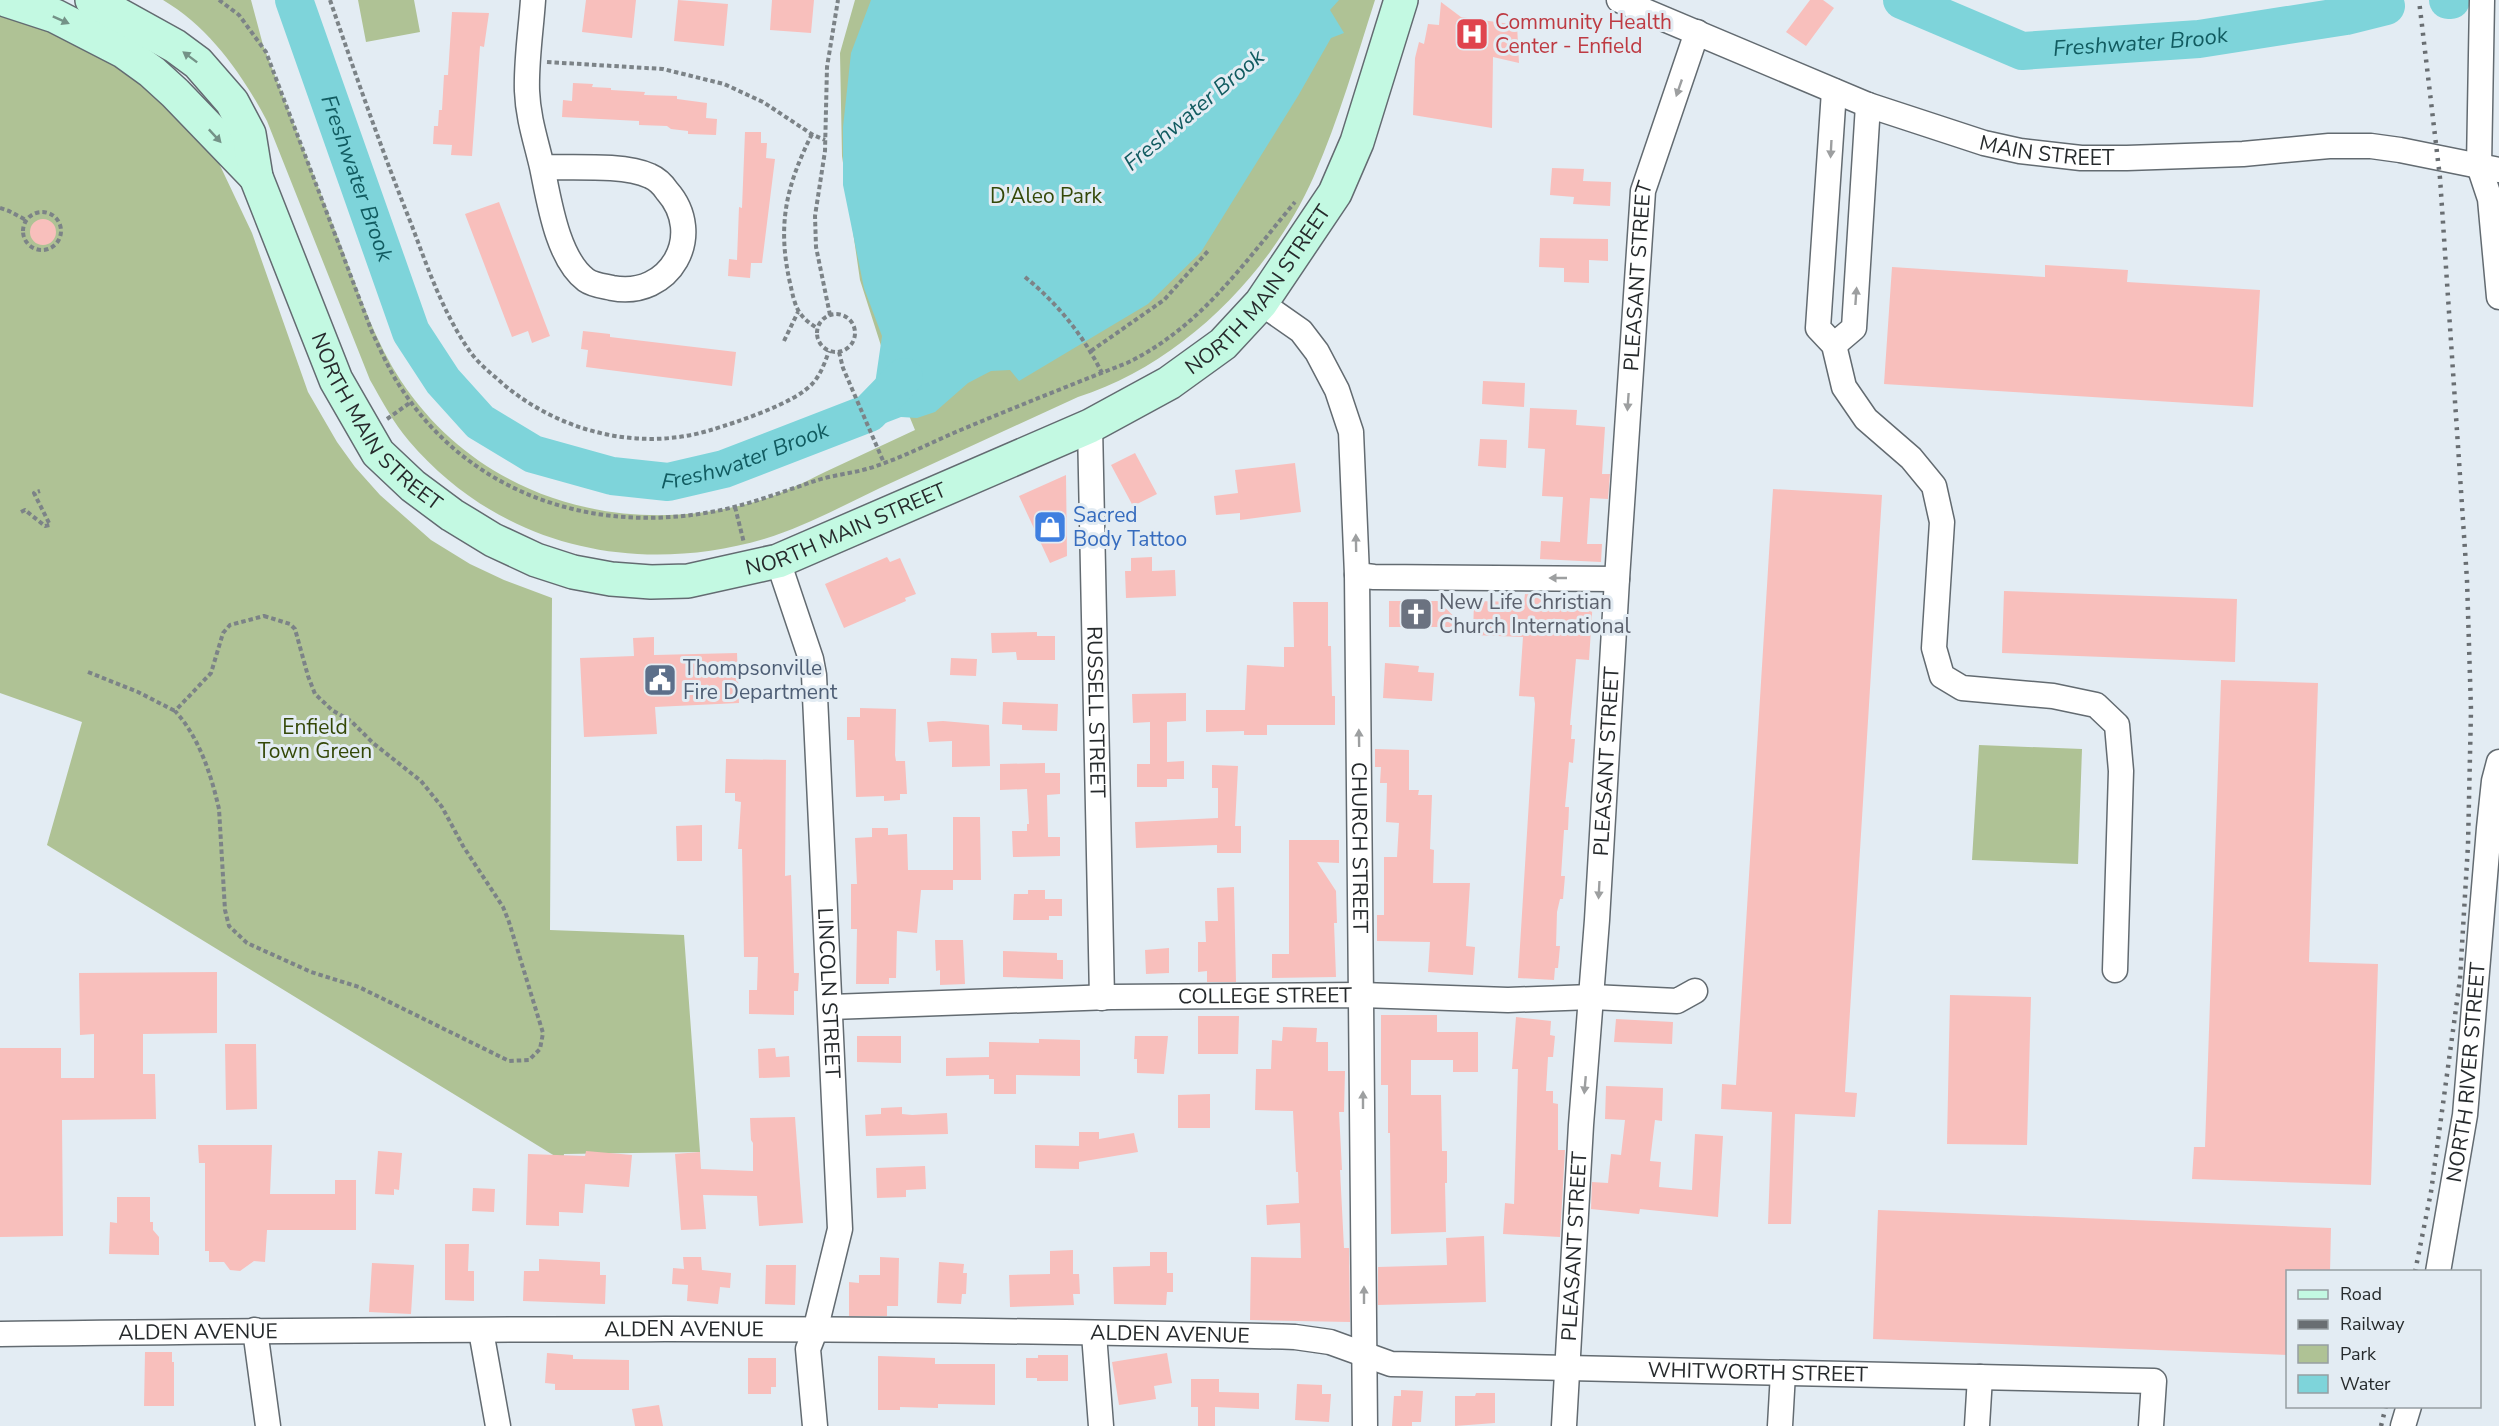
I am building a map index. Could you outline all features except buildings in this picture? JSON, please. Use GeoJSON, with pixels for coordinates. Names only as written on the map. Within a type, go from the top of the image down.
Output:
{"type":"FeatureCollection","features":[{"type":"Feature","properties":{"kind":"street","name":"NORTH MAIN STREET"},"geometry":{"type":"LineString","coordinates":[[6,0],[55,16],[93,34],[153,72],[256,177]]}},
{"type":"Feature","properties":{"kind":"street","name":"NORTH MAIN STREET"},"geometry":{"type":"LineString","coordinates":[[92,0],[175,46],[198,63],[217,82],[232,102],[247,128],[256,177],[336,380],[378,453],[413,486],[452,515],[493,540],[536,560],[573,572],[611,579],[651,582],[688,581],[778,561],[1089,426],[1169,383],[1223,344],[1261,303],[1335,193],[1357,142],[1401,0]]}},
{"type":"Feature","properties":{"kind":"street"},"geometry":{"type":"LineString","coordinates":[[533,0],[527,90],[531,124],[550,208],[570,261],[587,281],[623,290],[635,290],[649,286],[671,267],[683,241],[683,217],[672,196],[653,177],[641,172],[605,168],[542,167]]}},
{"type":"Feature","properties":{"kind":"street","name":"MAIN STREET"},"geometry":{"type":"LineString","coordinates":[[1619,0],[1868,105],[1984,143],[2047,155],[2081,158],[2244,154],[2329,146],[2371,146],[2489,168]]}},
{"type":"Feature","properties":{"kind":"street"},"geometry":{"type":"LineString","coordinates":[[2483,6],[2490,199],[2499,297]]}},
{"type":"Feature","properties":{"kind":"street","name":"PLEASANT STREET"},"geometry":{"type":"LineString","coordinates":[[1564,1426],[1581,1125],[1592,997],[1643,192],[1697,32]]}},
{"type":"Feature","properties":{"kind":"street"},"geometry":{"type":"LineString","coordinates":[[1834,91],[1818,328],[1834,345],[1844,387],[1866,419],[1911,458],[1934,486],[1942,522],[1934,648],[1942,676],[1962,688],[2053,696],[2096,705],[2117,725],[2121,771],[2115,970]]}},
{"type":"Feature","properties":{"kind":"street"},"geometry":{"type":"LineString","coordinates":[[1834,345],[1854,328],[1868,105]]}},
{"type":"Feature","properties":{"kind":"street","name":"CHURCH STREET"},"geometry":{"type":"LineString","coordinates":[[1261,303],[1301,331],[1317,352],[1346,411],[1351,432],[1357,575],[1365,1426]]}},
{"type":"Feature","properties":{"kind":"street","name":"RUSSELL STREET"},"geometry":{"type":"LineString","coordinates":[[1089,426],[1102,998]]}},
{"type":"Feature","properties":{"kind":"street","name":"LINCOLN STREET"},"geometry":{"type":"LineString","coordinates":[[778,561],[814,675],[831,1008],[840,1229],[815,1331],[808,1349],[815,1426]]}},
{"type":"Feature","properties":{"kind":"street"},"geometry":{"type":"LineString","coordinates":[[1357,575],[1617,579]]}},
{"type":"Feature","properties":{"kind":"street","name":"NORTH RIVER STREET"},"geometry":{"type":"LineString","coordinates":[[2438,1270],[2465,1115],[2489,828],[2494,781],[2499,762]]}},
{"type":"Feature","properties":{"kind":"street","name":"COLLEGE STREET"},"geometry":{"type":"LineString","coordinates":[[831,1008],[1102,998],[1362,995],[1508,999],[1592,997],[1677,1001],[1695,991]]}},
{"type":"Feature","properties":{"kind":"street"},"geometry":{"type":"LineString","coordinates":[[255,1330],[268,1426]]}},
{"type":"Feature","properties":{"kind":"street","name":"ALDEN AVENUE"},"geometry":{"type":"LineString","coordinates":[[0,1334],[255,1330],[1094,1334],[1306,1338],[1330,1342],[1364,1354]]}},
{"type":"Feature","properties":{"kind":"street"},"geometry":{"type":"LineString","coordinates":[[481,1331],[498,1426]]}},
{"type":"Feature","properties":{"kind":"street"},"geometry":{"type":"LineString","coordinates":[[1094,1334],[1101,1426]]}},
{"type":"Feature","properties":{"kind":"street","name":"WHITWORTH STREET"},"geometry":{"type":"LineString","coordinates":[[1364,1354],[1390,1364],[2154,1381],[2151,1426]]}},
{"type":"Feature","properties":{"kind":"street"},"geometry":{"type":"LineString","coordinates":[[1780,1426],[1782,1373]]}},
{"type":"Feature","properties":{"kind":"street"},"geometry":{"type":"LineString","coordinates":[[1977,1426],[1980,1377]]}},
{"type":"Feature","properties":{"kind":"street"},"geometry":{"type":"LineString","coordinates":[[2403,1426],[2409,1408]]}},
{"type":"Feature","properties":{"kind":"path"},"geometry":{"type":"LineString","coordinates":[[219,0],[239,15],[266,52],[372,332],[387,363],[411,402],[455,450],[502,482],[543,501],[591,514],[651,519],[706,513],[735,507],[884,461],[1147,353],[1197,316],[1239,271],[1300,195]]}},
{"type":"Feature","properties":{"kind":"path"},"geometry":{"type":"LineString","coordinates":[[330,0],[397,189],[428,268],[455,327],[472,354],[513,392],[557,418],[589,431],[617,436],[676,438],[730,424],[798,396],[818,376],[829,351]]}},
{"type":"Feature","properties":{"kind":"path"},"geometry":{"type":"LineString","coordinates":[[830,315],[820,272],[815,234],[825,140],[826,75],[838,0]]}},
{"type":"Feature","properties":{"kind":"path"},"geometry":{"type":"LineString","coordinates":[[541,62],[663,69],[724,84],[763,102],[825,140]]}},
{"type":"Feature","properties":{"kind":"path"},"geometry":{"type":"LineString","coordinates":[[812,134],[795,169],[784,209],[783,247],[798,312],[817,328]]}},
{"type":"Feature","properties":{"kind":"path"},"geometry":{"type":"LineString","coordinates":[[0,208],[9,210],[26,220]]}},
{"type":"Feature","properties":{"kind":"path"},"geometry":{"type":"LineString","coordinates":[[47,212],[59,220],[62,236],[52,249],[39,251],[25,243],[22,227],[26,220],[31,214],[47,212]]}},
{"type":"Feature","properties":{"kind":"path"},"geometry":{"type":"LineString","coordinates":[[1091,351],[1164,300],[1208,251]]}},
{"type":"Feature","properties":{"kind":"path"},"geometry":{"type":"LineString","coordinates":[[1026,277],[1052,299],[1091,351],[1102,373]]}},
{"type":"Feature","properties":{"kind":"path"},"geometry":{"type":"LineString","coordinates":[[784,341],[798,312]]}},
{"type":"Feature","properties":{"kind":"path"},"geometry":{"type":"LineString","coordinates":[[830,315],[842,315],[848,318],[855,328],[855,335],[850,346],[839,352],[829,351],[820,343],[817,328],[820,322],[830,315]]}},
{"type":"Feature","properties":{"kind":"path"},"geometry":{"type":"LineString","coordinates":[[839,352],[843,368],[884,461]]}},
{"type":"Feature","properties":{"kind":"path"},"geometry":{"type":"LineString","coordinates":[[385,420],[411,402]]}},
{"type":"Feature","properties":{"kind":"path"},"geometry":{"type":"LineString","coordinates":[[21,512],[25,510],[45,526],[50,525],[34,493],[40,491]]}},
{"type":"Feature","properties":{"kind":"path"},"geometry":{"type":"LineString","coordinates":[[735,507],[745,547]]}},
{"type":"Feature","properties":{"kind":"path"},"geometry":{"type":"LineString","coordinates":[[88,672],[138,692],[174,711],[190,727],[219,809],[225,910],[229,926],[240,938],[311,972],[359,987],[509,1060],[530,1060],[536,1056],[543,1042],[543,1033],[510,922],[503,907],[463,846],[442,807],[422,780],[373,743],[351,721],[332,710],[315,694],[295,629],[290,624],[264,616],[230,625],[224,633],[211,673],[174,711]]}},
{"type":"Feature","properties":{"kind":"green space","name":"D'Aleo Park"},"geometry":{"type":"Polygon","coordinates":[[[163,0],[251,0],[263,45],[375,332],[401,381],[433,421],[470,454],[511,480],[556,499],[603,511],[652,515],[701,513],[761,500],[915,430],[883,352],[860,280],[842,156],[840,53],[855,0],[1375,0],[1331,133],[1314,176],[1296,212],[1247,281],[1186,339],[1152,363],[1116,382],[1078,397],[794,528],[764,539],[715,550],[666,554],[618,552],[571,544],[526,528],[484,506],[445,477],[409,441],[370,380],[267,121],[257,103],[236,69],[210,38],[180,11],[163,0]]]}},
{"type":"Feature","properties":{"kind":"green space"},"geometry":{"type":"Polygon","coordinates":[[[358,0],[414,0],[420,32],[366,42],[358,0]]]}},
{"type":"Feature","properties":{"kind":"green space","name":"Enfield Town Green"},"geometry":{"type":"Polygon","coordinates":[[[0,11],[28,18],[142,76],[216,157],[252,233],[308,392],[337,442],[355,467],[380,495],[431,540],[470,564],[552,598],[550,930],[684,935],[700,1152],[564,1154],[563,1161],[47,845],[82,722],[0,693],[0,11]]]}},
{"type":"Feature","properties":{"kind":"green space"},"geometry":{"type":"Polygon","coordinates":[[[1979,745],[2082,749],[2078,864],[1972,860],[1979,745]]]}},
{"type":"Feature","properties":{"kind":"water","name":"D'Aleo Park"},"geometry":{"type":"Polygon","coordinates":[[[871,0],[1339,0],[1330,10],[1344,33],[1331,38],[1298,96],[1201,252],[1148,304],[1019,381],[1010,370],[991,371],[968,383],[935,412],[917,418],[901,417],[875,427],[861,396],[875,384],[882,336],[864,288],[843,185],[843,127],[851,53],[871,0]]]}},
{"type":"Feature","properties":{"kind":"waterway","name":"Freshwater Brook"},"geometry":{"type":"LineString","coordinates":[[294,0],[411,332],[443,381],[480,422],[533,454],[612,476],[668,482],[724,469],[869,413],[904,377]]}},
{"type":"Feature","properties":{"kind":"waterway","name":"Freshwater Brook"},"geometry":{"type":"LineString","coordinates":[[1902,0],[2022,51],[2199,39],[2346,16],[2386,6]]}},
{"type":"Feature","properties":{"kind":"railway"},"geometry":{"type":"LineString","coordinates":[[2415,1270],[2431,1192],[2460,979],[2468,845],[2471,710],[2467,580],[2440,178],[2419,0]]}},
{"type":"Feature","properties":{"kind":"railway"},"geometry":{"type":"LineString","coordinates":[[2381,1426],[2386,1408]]}},
{"type":"Feature","properties":{"kind":"place","name":"Community Health Center - Enfield"},"geometry":{"type":"Point","coordinates":[1472,34]}},
{"type":"Feature","properties":{"kind":"place","name":"Sacred Body Tattoo"},"geometry":{"type":"Point","coordinates":[1050,527]}},
{"type":"Feature","properties":{"kind":"place","name":"New Life Christian Church International"},"geometry":{"type":"Point","coordinates":[1416,614]}},
{"type":"Feature","properties":{"kind":"place","name":"Thompsonville Fire Department"},"geometry":{"type":"Point","coordinates":[660,680]}}]}
